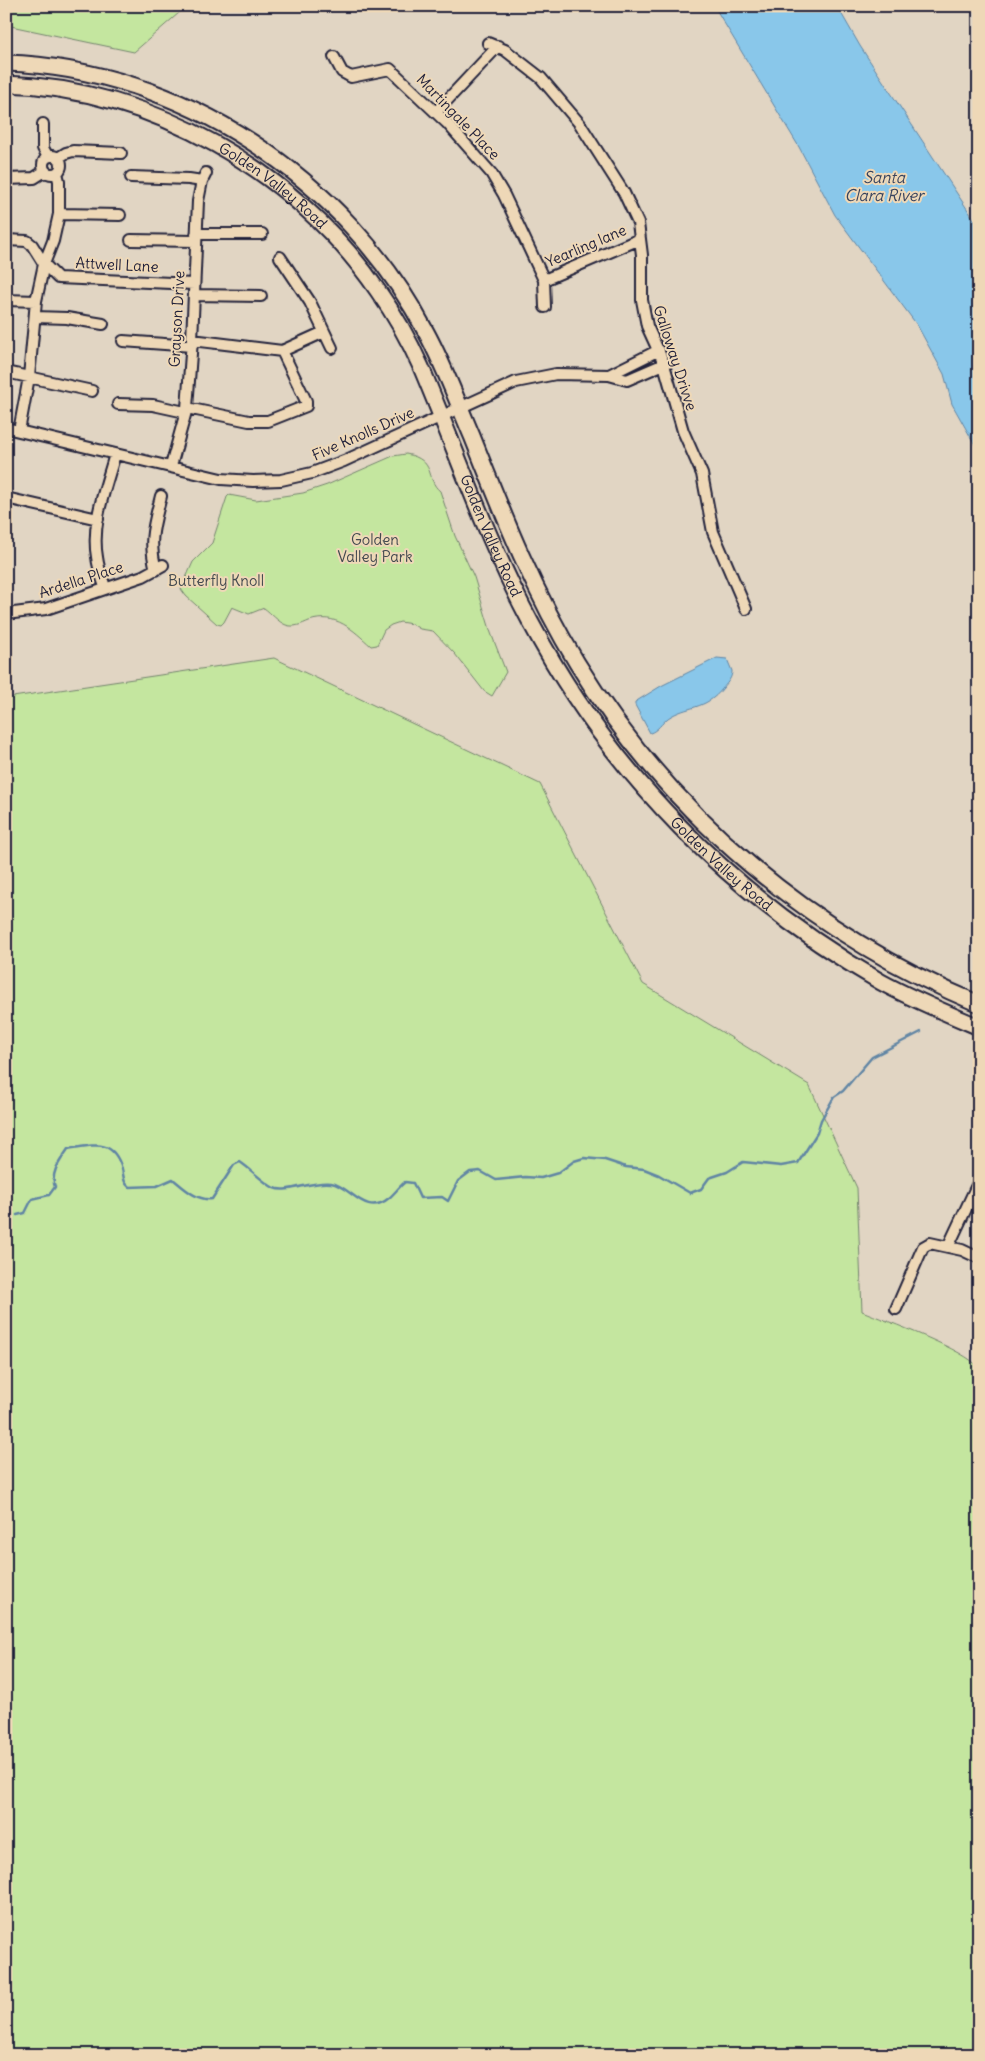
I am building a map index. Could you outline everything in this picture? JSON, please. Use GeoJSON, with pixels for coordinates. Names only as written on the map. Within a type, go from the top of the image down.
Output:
{"type":"FeatureCollection","features":[{"type":"Feature","properties":{"kind":"main road","name":"Golden Valley Road"},"geometry":{"type":"LineString","coordinates":[[6,63],[59,68],[103,77],[142,88],[180,103],[220,122],[262,148],[292,170],[344,217],[392,275],[427,332],[524,562],[548,612],[600,699],[659,775],[715,834],[795,902],[893,964],[979,1004]]}},
{"type":"Feature","properties":{"kind":"main road","name":"Golden Valley Road"},"geometry":{"type":"LineString","coordinates":[[6,84],[74,92],[117,103],[158,117],[196,134],[267,177],[324,226],[378,290],[408,340],[498,552],[530,622],[560,675],[586,715],[637,781],[693,841],[780,916],[828,950],[883,983],[979,1026]]}},
{"type":"Feature","properties":{"kind":"street","name":"Galloway Drivve"},"geometry":{"type":"LineString","coordinates":[[436,112],[493,44],[541,78],[580,124],[624,194],[638,223],[642,255],[642,300],[647,326],[664,364],[683,432],[702,474],[713,532],[746,608]]}},
{"type":"Feature","properties":{"kind":"street","name":"Martingale Place"},"geometry":{"type":"LineString","coordinates":[[334,57],[342,72],[351,77],[390,69],[436,112],[475,153],[491,173],[504,195],[544,280],[545,306]]}},
{"type":"Feature","properties":{"kind":"street"},"geometry":{"type":"LineString","coordinates":[[19,431],[29,376],[36,301],[44,264],[53,241],[59,214],[59,181],[57,173],[61,167],[42,148],[43,124]]}},
{"type":"Feature","properties":{"kind":"street"},"geometry":{"type":"LineString","coordinates":[[57,173],[50,174],[45,171],[43,162],[73,151],[122,153]]}},
{"type":"Feature","properties":{"kind":"street"},"geometry":{"type":"LineString","coordinates":[[6,179],[34,178],[45,171]]}},
{"type":"Feature","properties":{"kind":"street","name":"Grayson Drive"},"geometry":{"type":"LineString","coordinates":[[131,177],[204,177],[198,201],[192,343],[186,410],[171,466]]}},
{"type":"Feature","properties":{"kind":"street"},"geometry":{"type":"LineString","coordinates":[[59,214],[120,215]]}},
{"type":"Feature","properties":{"kind":"street"},"geometry":{"type":"LineString","coordinates":[[131,240],[262,234]]}},
{"type":"Feature","properties":{"kind":"street","name":"Yearling lane"},"geometry":{"type":"LineString","coordinates":[[544,280],[640,239]]}},
{"type":"Feature","properties":{"kind":"street","name":"Attwell Lane"},"geometry":{"type":"LineString","coordinates":[[6,240],[27,241],[32,245],[44,264],[58,278],[261,296]]}},
{"type":"Feature","properties":{"kind":"street"},"geometry":{"type":"LineString","coordinates":[[280,257],[300,285],[332,348]]}},
{"type":"Feature","properties":{"kind":"street"},"geometry":{"type":"LineString","coordinates":[[6,300],[36,301]]}},
{"type":"Feature","properties":{"kind":"street"},"geometry":{"type":"LineString","coordinates":[[35,317],[67,318],[103,324]]}},
{"type":"Feature","properties":{"kind":"street"},"geometry":{"type":"LineString","coordinates":[[123,342],[192,343],[282,351],[324,332]]}},
{"type":"Feature","properties":{"kind":"street"},"geometry":{"type":"LineString","coordinates":[[609,375],[659,350]]}},
{"type":"Feature","properties":{"kind":"street"},"geometry":{"type":"LineString","coordinates":[[118,404],[153,405],[235,419],[258,421],[276,418],[306,406],[306,401],[282,351]]}},
{"type":"Feature","properties":{"kind":"street","name":"Five Knolls Drive"},"geometry":{"type":"LineString","coordinates":[[6,428],[221,478],[253,481],[280,480],[333,466],[516,382],[556,374],[609,375],[627,380],[664,364]]}},
{"type":"Feature","properties":{"kind":"street"},"geometry":{"type":"LineString","coordinates":[[6,372],[92,391]]}},
{"type":"Feature","properties":{"kind":"street"},"geometry":{"type":"LineString","coordinates":[[105,588],[97,558],[95,536],[115,454]]}},
{"type":"Feature","properties":{"kind":"street","name":"Ardella Place"},"geometry":{"type":"LineString","coordinates":[[6,614],[46,609],[160,568],[151,552],[151,541],[162,496]]}},
{"type":"Feature","properties":{"kind":"street"},"geometry":{"type":"LineString","coordinates":[[6,498],[98,518]]}},
{"type":"Feature","properties":{"kind":"street"},"geometry":{"type":"LineString","coordinates":[[948,1247],[979,1181]]}},
{"type":"Feature","properties":{"kind":"street"},"geometry":{"type":"LineString","coordinates":[[896,1309],[923,1247],[930,1242],[962,1250],[979,1258]]}},
{"type":"Feature","properties":{"kind":"green space"},"geometry":{"type":"Polygon","coordinates":[[[6,6],[187,6],[134,52],[6,25],[6,6]]]}},
{"type":"Feature","properties":{"kind":"green space","name":"Golden Valley Park"},"geometry":{"type":"Polygon","coordinates":[[[406,454],[422,461],[429,470],[433,481],[440,491],[455,536],[474,577],[491,633],[506,672],[492,696],[484,691],[455,654],[433,631],[400,622],[384,630],[377,645],[371,646],[351,629],[336,621],[319,619],[289,626],[280,622],[264,608],[249,614],[232,607],[221,625],[217,624],[186,596],[181,589],[193,562],[212,543],[229,495],[256,500],[303,493],[327,485],[393,456],[406,454]]]}},
{"type":"Feature","properties":{"kind":"green space"},"geometry":{"type":"Polygon","coordinates":[[[274,658],[540,784],[643,984],[809,1085],[857,1188],[862,1311],[943,1345],[972,1361],[979,1368],[979,2055],[6,2055],[6,698],[274,658]]]}},
{"type":"Feature","properties":{"kind":"water","name":"Santa Clara River"},"geometry":{"type":"Polygon","coordinates":[[[714,6],[837,6],[860,46],[979,227],[979,452],[952,404],[944,374],[917,325],[835,215],[799,147],[714,6]]]}},
{"type":"Feature","properties":{"kind":"water"},"geometry":{"type":"Polygon","coordinates":[[[717,658],[727,659],[732,671],[728,682],[723,688],[709,701],[675,714],[650,733],[635,702],[661,686],[717,658]]]}},
{"type":"Feature","properties":{"kind":"waterway"},"geometry":{"type":"LineString","coordinates":[[17,1215],[25,1213],[32,1199],[49,1195],[55,1187],[54,1177],[57,1167],[68,1149],[95,1145],[108,1148],[114,1152],[129,1187],[157,1186],[173,1179],[191,1193],[206,1199],[212,1199],[234,1165],[240,1162],[274,1188],[286,1189],[316,1183],[331,1183],[345,1189],[365,1203],[373,1205],[389,1198],[405,1182],[413,1183],[420,1198],[442,1197],[448,1201],[458,1181],[470,1172],[480,1171],[496,1180],[525,1177],[541,1178],[558,1173],[574,1161],[584,1158],[605,1160],[626,1167],[644,1169],[659,1175],[690,1193],[701,1189],[709,1178],[727,1172],[743,1162],[781,1166],[798,1163],[817,1133],[821,1120],[834,1097],[843,1091],[872,1057],[921,1032]]}},
{"type":"Feature","properties":{"kind":"park label","name":"Butterfly Knoll"},"geometry":{"type":"Point","coordinates":[216,581]}}]}
